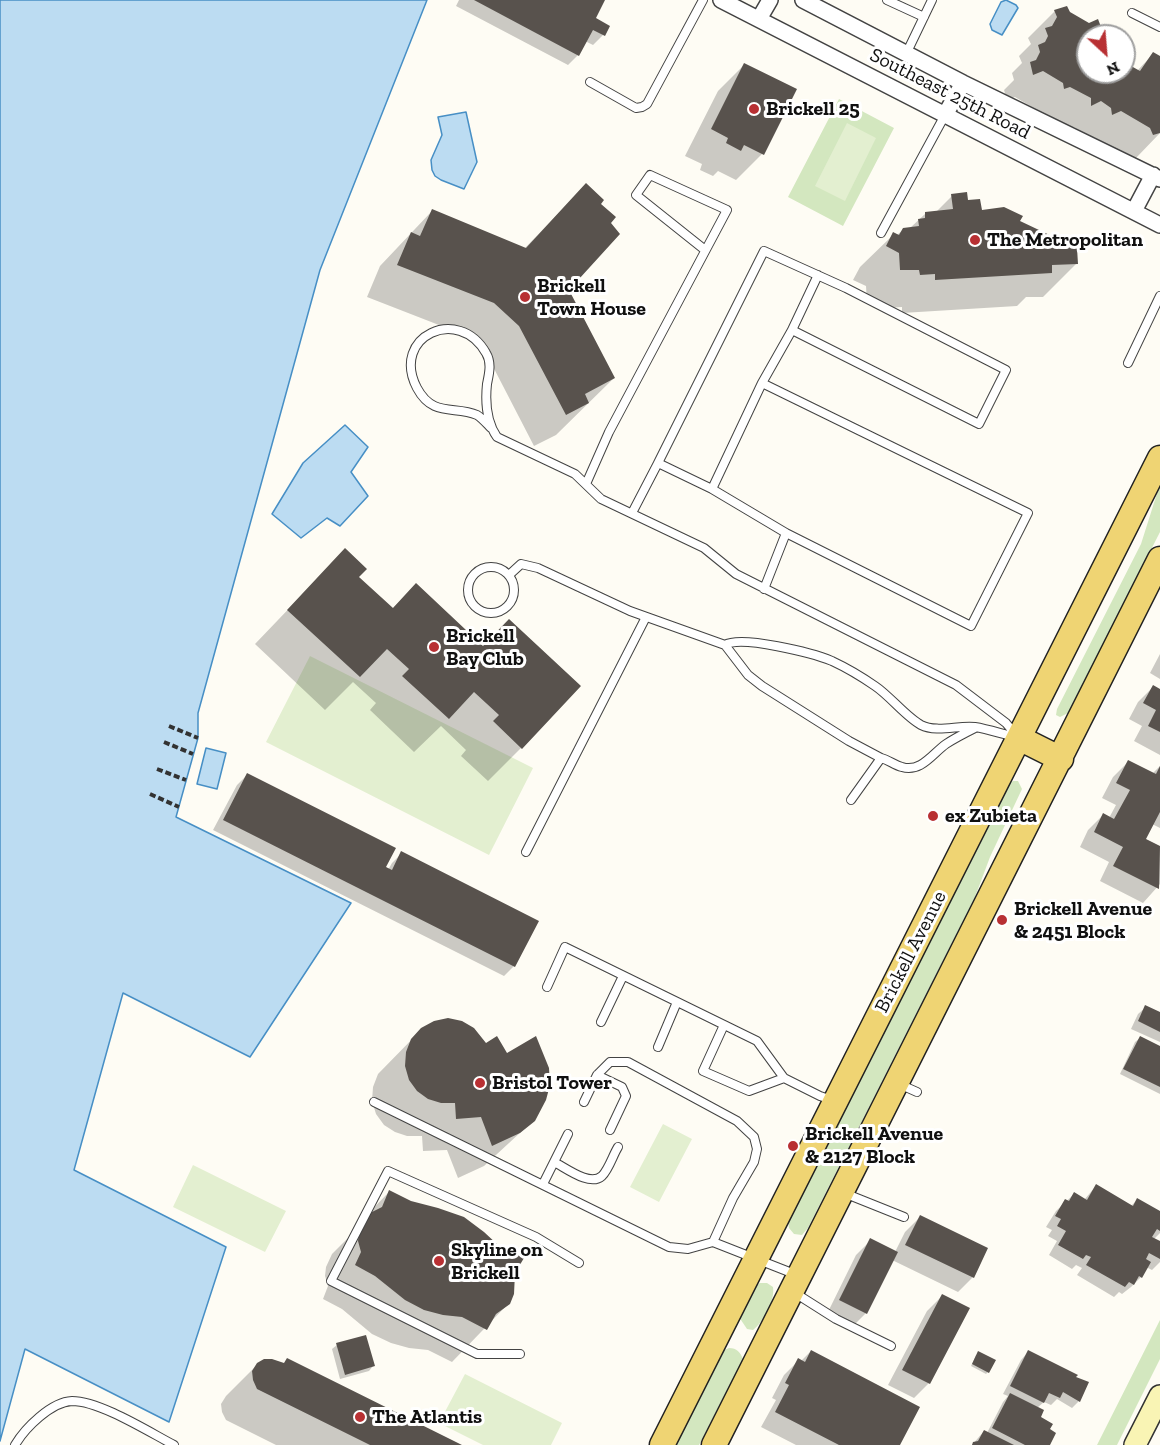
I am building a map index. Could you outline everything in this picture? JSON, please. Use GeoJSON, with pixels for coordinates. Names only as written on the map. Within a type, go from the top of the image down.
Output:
{"type":"FeatureCollection","features":[{"type":"Feature","properties":{"kind":"main road","name":"Brickell Avenue"},"geometry":{"type":"LineString","coordinates":[[662,1445],[1160,458]]}},
{"type":"Feature","properties":{"kind":"main road"},"geometry":{"type":"LineString","coordinates":[[714,1445],[841,1192],[907,1088],[1061,759],[1160,559]]}},
{"type":"Feature","properties":{"kind":"main road"},"geometry":{"type":"LineString","coordinates":[[1019,738],[1061,759]]}},
{"type":"Feature","properties":{"kind":"main road"},"geometry":{"type":"LineString","coordinates":[[1136,1445],[1160,1396]]}},
{"type":"Feature","properties":{"kind":"street","name":"Southeast 25th Road"},"geometry":{"type":"LineString","coordinates":[[721,0],[1160,225]]}},
{"type":"Feature","properties":{"kind":"street"},"geometry":{"type":"LineString","coordinates":[[759,19],[770,0]]}},
{"type":"Feature","properties":{"kind":"street","name":"Southeast 25th Road"},"geometry":{"type":"LineString","coordinates":[[803,0],[963,83],[1156,177]]}},
{"type":"Feature","properties":{"kind":"street"},"geometry":{"type":"LineString","coordinates":[[945,115],[963,83]]}},
{"type":"Feature","properties":{"kind":"street"},"geometry":{"type":"LineString","coordinates":[[1134,211],[1156,177]]}},
{"type":"Feature","properties":{"kind":"lane"},"geometry":{"type":"LineString","coordinates":[[590,82],[636,108],[647,104],[703,0]]}},
{"type":"Feature","properties":{"kind":"lane"},"geometry":{"type":"LineString","coordinates":[[887,0],[924,17]]}},
{"type":"Feature","properties":{"kind":"lane"},"geometry":{"type":"LineString","coordinates":[[907,52],[932,0]]}},
{"type":"Feature","properties":{"kind":"lane"},"geometry":{"type":"LineString","coordinates":[[1132,14],[1160,27]]}},
{"type":"Feature","properties":{"kind":"lane"},"geometry":{"type":"LineString","coordinates":[[881,232],[945,115]]}},
{"type":"Feature","properties":{"kind":"lane"},"geometry":{"type":"LineString","coordinates":[[586,484],[609,432],[727,210],[650,175],[636,195],[705,250]]}},
{"type":"Feature","properties":{"kind":"lane"},"geometry":{"type":"LineString","coordinates":[[632,513],[764,250],[1006,370],[979,424],[792,330]]}},
{"type":"Feature","properties":{"kind":"lane"},"geometry":{"type":"LineString","coordinates":[[712,489],[762,383],[792,330],[818,275]]}},
{"type":"Feature","properties":{"kind":"lane"},"geometry":{"type":"LineString","coordinates":[[1128,363],[1160,296]]}},
{"type":"Feature","properties":{"kind":"lane"},"geometry":{"type":"LineString","coordinates":[[491,428],[486,410],[490,368],[487,353],[473,338],[456,328],[436,331],[421,340],[412,352],[411,371],[417,388],[426,402],[445,410],[478,416],[497,437],[575,474],[601,499],[704,548],[736,574],[956,685],[1006,723],[1019,738]]}},
{"type":"Feature","properties":{"kind":"lane"},"geometry":{"type":"LineString","coordinates":[[658,463],[712,489],[786,533],[971,626],[1028,513],[762,383]]}},
{"type":"Feature","properties":{"kind":"lane"},"geometry":{"type":"LineString","coordinates":[[764,589],[786,533]]}},
{"type":"Feature","properties":{"kind":"lane"},"geometry":{"type":"LineString","coordinates":[[509,575],[521,564],[538,568],[630,611],[725,645],[748,675],[762,686],[849,741],[880,758],[903,767],[916,767],[927,762],[952,740],[976,727]]}},
{"type":"Feature","properties":{"kind":"lane"},"geometry":{"type":"LineString","coordinates":[[495,568],[509,575],[514,590],[513,597],[505,609],[491,614],[472,603],[468,590],[470,582],[480,570],[495,568]]}},
{"type":"Feature","properties":{"kind":"lane"},"geometry":{"type":"LineString","coordinates":[[526,852],[646,617]]}},
{"type":"Feature","properties":{"kind":"lane"},"geometry":{"type":"LineString","coordinates":[[725,645],[730,642],[748,642],[789,649],[830,660],[877,688],[921,725],[939,729],[956,726],[976,727],[1019,738]]}},
{"type":"Feature","properties":{"kind":"lane"},"geometry":{"type":"LineString","coordinates":[[851,800],[880,758]]}},
{"type":"Feature","properties":{"kind":"lane"},"geometry":{"type":"LineString","coordinates":[[547,987],[565,947],[757,1041],[784,1078],[820,1096],[836,1101]]}},
{"type":"Feature","properties":{"kind":"lane"},"geometry":{"type":"LineString","coordinates":[[601,1022],[623,976]]}},
{"type":"Feature","properties":{"kind":"lane"},"geometry":{"type":"LineString","coordinates":[[658,1047],[677,1002]]}},
{"type":"Feature","properties":{"kind":"lane"},"geometry":{"type":"LineString","coordinates":[[724,1025],[703,1071],[749,1091],[784,1078]]}},
{"type":"Feature","properties":{"kind":"lane"},"geometry":{"type":"LineString","coordinates":[[584,1102],[597,1075],[610,1062],[627,1062],[737,1121],[754,1137],[757,1149],[754,1162],[733,1198],[713,1242]]}},
{"type":"Feature","properties":{"kind":"lane"},"geometry":{"type":"LineString","coordinates":[[597,1075],[622,1087],[626,1096],[610,1130]]}},
{"type":"Feature","properties":{"kind":"lane"},"geometry":{"type":"LineString","coordinates":[[374,1102],[669,1247],[688,1250],[713,1242],[757,1258],[795,1283],[836,1319],[891,1346]]}},
{"type":"Feature","properties":{"kind":"lane"},"geometry":{"type":"LineString","coordinates":[[543,1184],[568,1134]]}},
{"type":"Feature","properties":{"kind":"lane"},"geometry":{"type":"LineString","coordinates":[[554,1162],[588,1180],[595,1180],[603,1176],[618,1147]]}},
{"type":"Feature","properties":{"kind":"lane"},"geometry":{"type":"LineString","coordinates":[[520,1354],[477,1354],[331,1281],[388,1171],[536,1237],[579,1263]]}},
{"type":"Feature","properties":{"kind":"lane"},"geometry":{"type":"LineString","coordinates":[[841,1192],[904,1217]]}},
{"type":"Feature","properties":{"kind":"lane"},"geometry":{"type":"LineString","coordinates":[[15,1445],[23,1431],[48,1410],[71,1401],[98,1406],[174,1445]]}},
{"type":"Feature","properties":{"kind":"path"},"geometry":{"type":"LineString","coordinates":[[169,726],[198,738]]}},
{"type":"Feature","properties":{"kind":"path"},"geometry":{"type":"LineString","coordinates":[[164,742],[193,754]]}},
{"type":"Feature","properties":{"kind":"path"},"geometry":{"type":"LineString","coordinates":[[157,769],[186,780]]}},
{"type":"Feature","properties":{"kind":"path"},"geometry":{"type":"LineString","coordinates":[[150,794],[179,807]]}},
{"type":"Feature","properties":{"kind":"green space"},"geometry":{"type":"Polygon","coordinates":[[[839,99],[894,128],[843,226],[788,197],[839,99]]]}},
{"type":"Feature","properties":{"kind":"green space"},"geometry":{"type":"Polygon","coordinates":[[[847,123],[876,138],[845,201],[815,186],[847,123]]]}},
{"type":"Feature","properties":{"kind":"green space"},"geometry":{"type":"Polygon","coordinates":[[[1160,484],[1160,532],[1068,713],[1060,717],[1056,715],[1057,709],[1141,544],[1160,484]]]}},
{"type":"Feature","properties":{"kind":"green space"},"geometry":{"type":"Polygon","coordinates":[[[310,656],[533,768],[489,855],[266,742],[310,656]]]}},
{"type":"Feature","properties":{"kind":"green space"},"geometry":{"type":"Polygon","coordinates":[[[1018,781],[1022,789],[990,857],[975,897],[808,1228],[802,1235],[794,1234],[789,1228],[788,1221],[1009,784],[1018,781]]]}},
{"type":"Feature","properties":{"kind":"green space"},"geometry":{"type":"Polygon","coordinates":[[[663,1124],[692,1139],[659,1202],[630,1187],[663,1124]]]}},
{"type":"Feature","properties":{"kind":"green space"},"geometry":{"type":"Polygon","coordinates":[[[193,1165],[286,1211],[265,1252],[173,1207],[193,1165]]]}},
{"type":"Feature","properties":{"kind":"green space"},"geometry":{"type":"Polygon","coordinates":[[[760,1283],[767,1283],[773,1287],[772,1298],[761,1321],[753,1330],[747,1329],[739,1317],[754,1287],[760,1283]]]}},
{"type":"Feature","properties":{"kind":"green space"},"geometry":{"type":"Polygon","coordinates":[[[1160,1320],[1160,1359],[1117,1445],[1097,1445],[1160,1320]]]}},
{"type":"Feature","properties":{"kind":"green space"},"geometry":{"type":"Polygon","coordinates":[[[729,1348],[738,1351],[743,1359],[699,1445],[675,1445],[722,1351],[729,1348]]]}},
{"type":"Feature","properties":{"kind":"green space"},"geometry":{"type":"Polygon","coordinates":[[[465,1374],[562,1423],[551,1445],[483,1445],[439,1423],[465,1374]]]}},
{"type":"Feature","properties":{"kind":"water"},"geometry":{"type":"Polygon","coordinates":[[[0,0],[427,0],[320,270],[198,713],[198,738],[176,817],[351,903],[250,1057],[123,993],[74,1170],[226,1247],[169,1422],[25,1349],[0,1441],[0,0]]]}},
{"type":"Feature","properties":{"kind":"water"},"geometry":{"type":"Polygon","coordinates":[[[1006,0],[1018,8],[1002,35],[992,30],[990,24],[1001,2],[1006,0]]]}},
{"type":"Feature","properties":{"kind":"water"},"geometry":{"type":"Polygon","coordinates":[[[466,112],[477,162],[464,189],[435,176],[431,160],[442,135],[438,117],[466,112]]]}},
{"type":"Feature","properties":{"kind":"water"},"geometry":{"type":"Polygon","coordinates":[[[345,425],[368,447],[351,472],[368,496],[340,526],[327,518],[301,538],[272,514],[303,463],[345,425]]]}},
{"type":"Feature","properties":{"kind":"water"},"geometry":{"type":"Polygon","coordinates":[[[206,748],[226,753],[217,789],[197,784],[206,748]]]}},
{"type":"Feature","properties":{"kind":"building"},"geometry":{"type":"Polygon","coordinates":[[[474,0],[605,0],[596,18],[610,26],[605,36],[593,30],[579,56],[474,0]]]}},
{"type":"Feature","properties":{"kind":"building"},"geometry":{"type":"Polygon","coordinates":[[[1067,6],[1070,12],[1089,23],[1098,19],[1100,24],[1076,24],[1076,84],[1136,84],[1136,69],[1140,71],[1153,52],[1160,56],[1160,133],[1153,135],[1150,128],[1121,111],[1112,115],[1111,108],[1101,101],[1091,106],[1091,98],[1070,87],[1064,89],[1063,83],[1043,71],[1033,75],[1030,62],[1036,60],[1040,52],[1038,45],[1045,42],[1048,36],[1045,28],[1052,26],[1057,17],[1054,10],[1067,6]]]}},
{"type":"Feature","properties":{"kind":"building","name":"Brickell 25"},"geometry":{"type":"Polygon","coordinates":[[[744,63],[797,89],[764,155],[744,145],[741,151],[726,143],[728,138],[711,129],[744,63]]]}},
{"type":"Feature","properties":{"kind":"building","name":"Brickell Town House"},"geometry":{"type":"Polygon","coordinates":[[[586,183],[604,200],[601,204],[616,217],[611,223],[620,234],[569,290],[615,378],[585,394],[589,403],[566,415],[519,326],[494,303],[397,265],[411,232],[420,236],[432,209],[526,248],[586,183]]]}},
{"type":"Feature","properties":{"kind":"building","name":"The Metropolitan"},"geometry":{"type":"Polygon","coordinates":[[[967,192],[968,200],[980,199],[982,210],[1004,207],[1023,216],[1020,221],[1077,248],[1078,264],[1052,265],[1052,273],[935,280],[935,274],[920,275],[919,270],[900,270],[899,253],[886,246],[893,232],[899,235],[903,228],[919,226],[918,219],[925,218],[925,212],[953,209],[951,194],[967,192]]]}},
{"type":"Feature","properties":{"kind":"building","name":"Brickell Bay Club"},"geometry":{"type":"Polygon","coordinates":[[[345,548],[367,569],[359,577],[393,608],[416,583],[483,646],[509,619],[581,686],[522,749],[493,721],[499,715],[474,692],[449,719],[402,676],[409,669],[387,649],[360,677],[287,610],[345,548]]]}},
{"type":"Feature","properties":{"kind":"building"},"geometry":{"type":"Polygon","coordinates":[[[1153,685],[1160,689],[1160,732],[1148,726],[1156,710],[1143,703],[1153,685]]]}},
{"type":"Feature","properties":{"kind":"building"},"geometry":{"type":"Polygon","coordinates":[[[1128,760],[1156,774],[1160,766],[1160,812],[1146,839],[1160,846],[1159,889],[1113,866],[1123,847],[1094,832],[1103,813],[1114,819],[1130,790],[1116,783],[1128,760]]]}},
{"type":"Feature","properties":{"kind":"building"},"geometry":{"type":"Polygon","coordinates":[[[247,773],[396,848],[386,867],[392,870],[401,851],[539,921],[515,967],[223,820],[247,773]]]}},
{"type":"Feature","properties":{"kind":"building"},"geometry":{"type":"Polygon","coordinates":[[[1145,1005],[1160,1012],[1160,1032],[1138,1021],[1145,1005]]]}},
{"type":"Feature","properties":{"kind":"building","name":"Bristol Tower"},"geometry":{"type":"Polygon","coordinates":[[[448,1018],[462,1021],[474,1028],[486,1043],[497,1036],[507,1053],[536,1036],[549,1068],[550,1085],[546,1100],[535,1121],[520,1133],[492,1146],[481,1117],[456,1119],[455,1103],[441,1103],[428,1099],[417,1091],[409,1080],[405,1066],[406,1052],[411,1039],[421,1028],[434,1021],[448,1018]]]}},
{"type":"Feature","properties":{"kind":"building"},"geometry":{"type":"Polygon","coordinates":[[[1140,1036],[1160,1046],[1160,1087],[1123,1069],[1140,1036]]]}},
{"type":"Feature","properties":{"kind":"building"},"geometry":{"type":"Polygon","coordinates":[[[1096,1184],[1133,1206],[1137,1198],[1160,1211],[1160,1231],[1157,1229],[1152,1237],[1160,1241],[1160,1259],[1149,1253],[1146,1259],[1151,1262],[1142,1278],[1139,1276],[1134,1285],[1129,1282],[1125,1287],[1086,1265],[1091,1257],[1086,1255],[1083,1259],[1058,1245],[1066,1231],[1057,1226],[1061,1219],[1055,1216],[1065,1199],[1069,1201],[1074,1192],[1087,1200],[1096,1184]]]}},
{"type":"Feature","properties":{"kind":"building","name":"Skyline on Brickell"},"geometry":{"type":"Polygon","coordinates":[[[389,1190],[411,1201],[464,1217],[498,1245],[524,1258],[515,1273],[514,1294],[510,1304],[496,1314],[487,1330],[462,1317],[424,1310],[405,1300],[375,1276],[355,1265],[361,1252],[358,1241],[359,1232],[370,1213],[382,1207],[389,1190]]]}},
{"type":"Feature","properties":{"kind":"building"},"geometry":{"type":"Polygon","coordinates":[[[920,1215],[988,1248],[974,1278],[905,1245],[920,1215]]]}},
{"type":"Feature","properties":{"kind":"building"},"geometry":{"type":"Polygon","coordinates":[[[870,1238],[898,1252],[867,1314],[839,1300],[870,1238]]]}},
{"type":"Feature","properties":{"kind":"building"},"geometry":{"type":"Polygon","coordinates":[[[942,1294],[970,1308],[930,1384],[902,1370],[942,1294]]]}},
{"type":"Feature","properties":{"kind":"building"},"geometry":{"type":"Polygon","coordinates":[[[366,1335],[375,1366],[345,1375],[336,1343],[366,1335]]]}},
{"type":"Feature","properties":{"kind":"building"},"geometry":{"type":"Polygon","coordinates":[[[811,1350],[920,1407],[900,1445],[839,1445],[775,1412],[789,1385],[785,1383],[798,1358],[805,1362],[811,1350]]]}},
{"type":"Feature","properties":{"kind":"building"},"geometry":{"type":"Polygon","coordinates":[[[1028,1350],[1089,1382],[1080,1402],[1063,1392],[1060,1398],[1049,1393],[1044,1403],[1010,1386],[1028,1350]]]}},
{"type":"Feature","properties":{"kind":"building"},"geometry":{"type":"Polygon","coordinates":[[[978,1351],[996,1360],[989,1373],[972,1364],[978,1351]]]}},
{"type":"Feature","properties":{"kind":"building","name":"The Atlantis"},"geometry":{"type":"Polygon","coordinates":[[[287,1358],[462,1445],[370,1445],[257,1389],[252,1371],[257,1363],[264,1359],[272,1359],[284,1363],[287,1358]]]}},
{"type":"Feature","properties":{"kind":"building"},"geometry":{"type":"Polygon","coordinates":[[[1010,1393],[1044,1410],[1041,1417],[1053,1424],[1050,1429],[1056,1433],[1050,1445],[1025,1445],[992,1428],[1010,1393]]]}},
{"type":"Feature","properties":{"kind":"building"},"geometry":{"type":"Polygon","coordinates":[[[984,1430],[1014,1445],[972,1445],[973,1442],[978,1441],[984,1430]]]}},
{"type":"Feature","properties":{"kind":"place","name":"Brickell 25"},"geometry":{"type":"Point","coordinates":[754,109]}},
{"type":"Feature","properties":{"kind":"place","name":"The Metropolitan"},"geometry":{"type":"Point","coordinates":[975,240]}},
{"type":"Feature","properties":{"kind":"place","name":"Brickell Town House"},"geometry":{"type":"Point","coordinates":[525,297]}},
{"type":"Feature","properties":{"kind":"place","name":"Brickell Bay Club"},"geometry":{"type":"Point","coordinates":[434,647]}},
{"type":"Feature","properties":{"kind":"place","name":"ex Zubieta"},"geometry":{"type":"Point","coordinates":[933,816]}},
{"type":"Feature","properties":{"kind":"place","name":"Brickell Avenue & 2451 Block"},"geometry":{"type":"Point","coordinates":[1002,920]}},
{"type":"Feature","properties":{"kind":"place","name":"Bristol Tower"},"geometry":{"type":"Point","coordinates":[480,1083]}},
{"type":"Feature","properties":{"kind":"place","name":"Brickell Avenue & 2127 Block"},"geometry":{"type":"Point","coordinates":[793,1146]}},
{"type":"Feature","properties":{"kind":"place","name":"Skyline on Brickell"},"geometry":{"type":"Point","coordinates":[439,1261]}},
{"type":"Feature","properties":{"kind":"place","name":"The Atlantis"},"geometry":{"type":"Point","coordinates":[360,1417]}}]}
